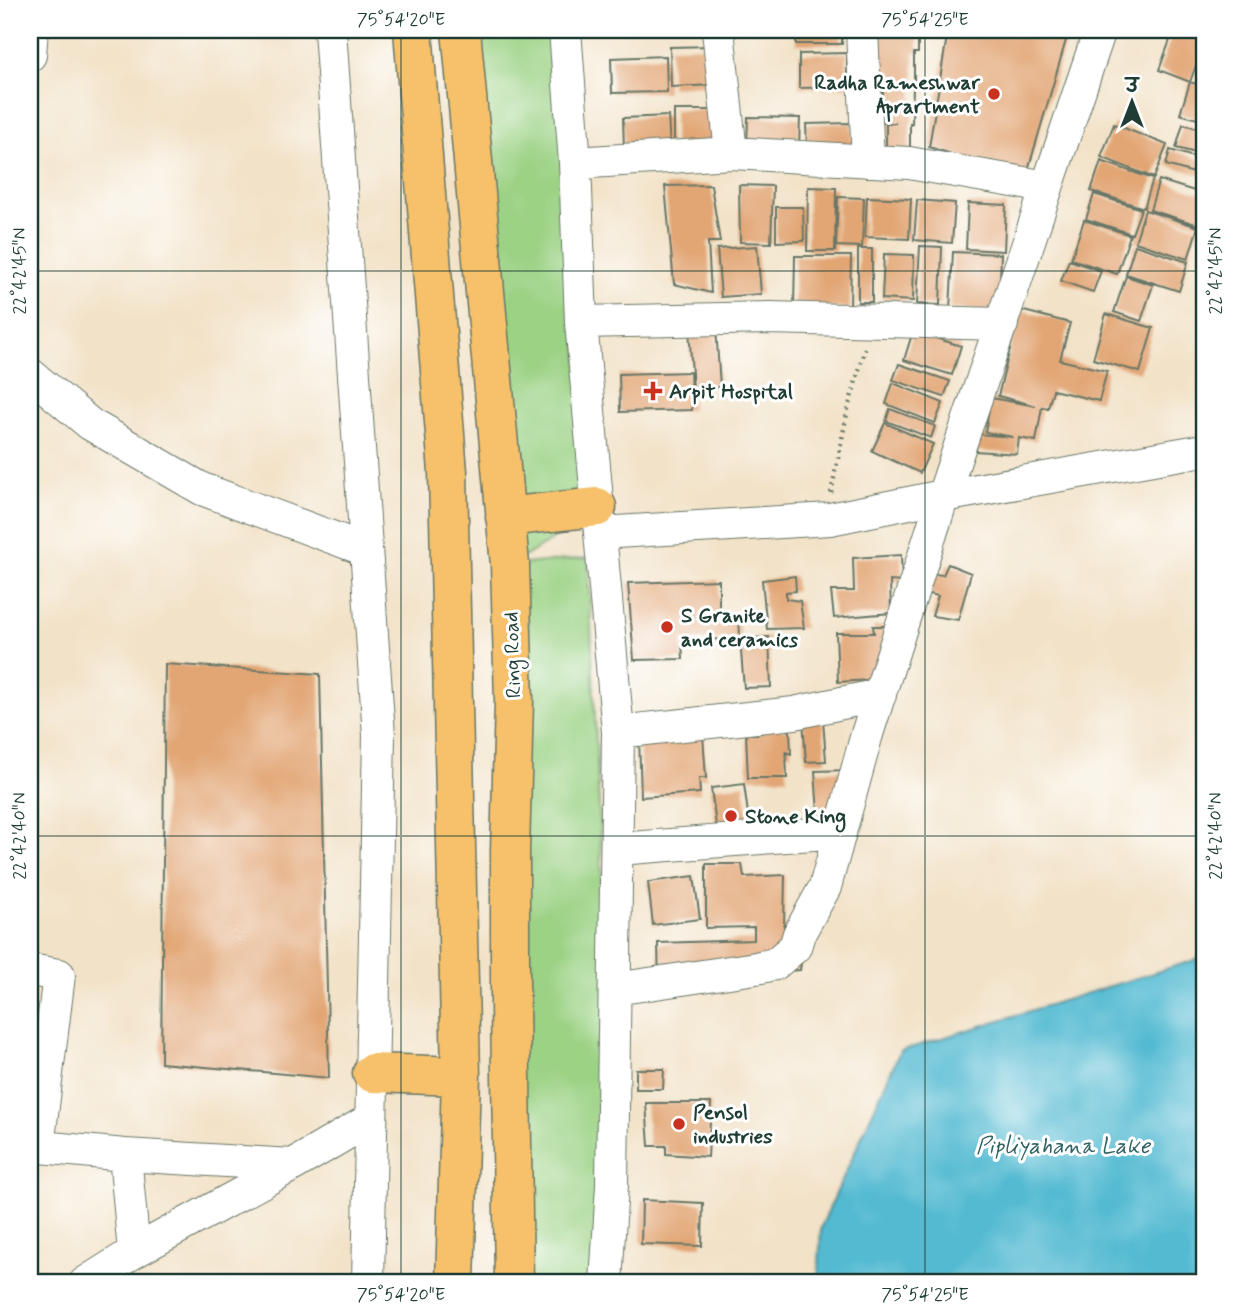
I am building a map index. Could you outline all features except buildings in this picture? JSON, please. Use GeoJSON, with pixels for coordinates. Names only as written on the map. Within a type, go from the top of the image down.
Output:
{"type":"FeatureCollection","features":[{"type":"Feature","properties":{"kind":"main road"},"geometry":{"type":"LineString","coordinates":[[413,30],[448,472],[461,1076],[455,1283]]}},
{"type":"Feature","properties":{"kind":"main road","name":"Ring Road"},"geometry":{"type":"LineString","coordinates":[[461,30],[510,565],[514,701],[510,852],[514,1283]]}},
{"type":"Feature","properties":{"kind":"main road"},"geometry":{"type":"LineString","coordinates":[[505,517],[598,520]]}},
{"type":"Feature","properties":{"kind":"main road"},"geometry":{"type":"LineString","coordinates":[[372,1073],[461,1076]]}},
{"type":"Feature","properties":{"kind":"street"},"geometry":{"type":"LineString","coordinates":[[30,55],[32,30]]}},
{"type":"Feature","properties":{"kind":"street"},"geometry":{"type":"LineString","coordinates":[[330,30],[379,735],[368,1283]]}},
{"type":"Feature","properties":{"kind":"street"},"geometry":{"type":"LineString","coordinates":[[565,30],[575,163],[581,322],[618,732],[612,1185],[606,1283]]}},
{"type":"Feature","properties":{"kind":"street"},"geometry":{"type":"LineString","coordinates":[[718,30],[731,153]]}},
{"type":"Feature","properties":{"kind":"street"},"geometry":{"type":"LineString","coordinates":[[862,30],[868,161]]}},
{"type":"Feature","properties":{"kind":"street"},"geometry":{"type":"LineString","coordinates":[[615,989],[775,964],[794,947],[825,887],[867,734],[943,496],[1100,30]]}},
{"type":"Feature","properties":{"kind":"street"},"geometry":{"type":"LineString","coordinates":[[575,163],[731,153],[909,163],[1047,187]]}},
{"type":"Feature","properties":{"kind":"street"},"geometry":{"type":"LineString","coordinates":[[581,322],[770,318],[1002,324]]}},
{"type":"Feature","properties":{"kind":"street"},"geometry":{"type":"LineString","coordinates":[[30,374],[90,424],[202,489],[366,550]]}},
{"type":"Feature","properties":{"kind":"street"},"geometry":{"type":"LineString","coordinates":[[598,520],[830,519],[943,496],[1204,450]]}},
{"type":"Feature","properties":{"kind":"street"},"geometry":{"type":"LineString","coordinates":[[618,732],[794,713],[880,695]]}},
{"type":"Feature","properties":{"kind":"street"},"geometry":{"type":"LineString","coordinates":[[617,849],[840,832]]}},
{"type":"Feature","properties":{"kind":"street"},"geometry":{"type":"LineString","coordinates":[[30,970],[59,975],[34,1147],[293,1165]]}},
{"type":"Feature","properties":{"kind":"street"},"geometry":{"type":"LineString","coordinates":[[85,1283],[134,1252],[371,1119]]}},
{"type":"Feature","properties":{"kind":"street"},"geometry":{"type":"LineString","coordinates":[[125,1155],[134,1252]]}},
{"type":"Feature","properties":{"kind":"path"},"geometry":{"type":"LineString","coordinates":[[830,519],[830,496],[848,410],[873,320]]}},
{"type":"Feature","properties":{"kind":"green space"},"geometry":{"type":"Polygon","coordinates":[[[473,30],[557,30],[589,517],[511,565],[588,558],[607,990],[596,1283],[505,1283],[510,1005],[473,30]]]}},
{"type":"Feature","properties":{"kind":"water","name":"Pipliyahana Lake"},"geometry":{"type":"Polygon","coordinates":[[[1204,957],[1204,1283],[818,1283],[821,1227],[900,1051],[1204,957]]]}},
{"type":"Feature","properties":{"kind":"place","name":"Radha Rameshwar Aprartment"},"geometry":{"type":"Point","coordinates":[994,94]}},
{"type":"Feature","properties":{"kind":"place","name":"Arpit Hospital"},"geometry":{"type":"Point","coordinates":[653,391]}},
{"type":"Feature","properties":{"kind":"place","name":"S Granite and ceramics"},"geometry":{"type":"Point","coordinates":[667,627]}},
{"type":"Feature","properties":{"kind":"place","name":"Stone King"},"geometry":{"type":"Point","coordinates":[731,816]}},
{"type":"Feature","properties":{"kind":"place","name":"Pensol industries"},"geometry":{"type":"Point","coordinates":[679,1124]}}]}
